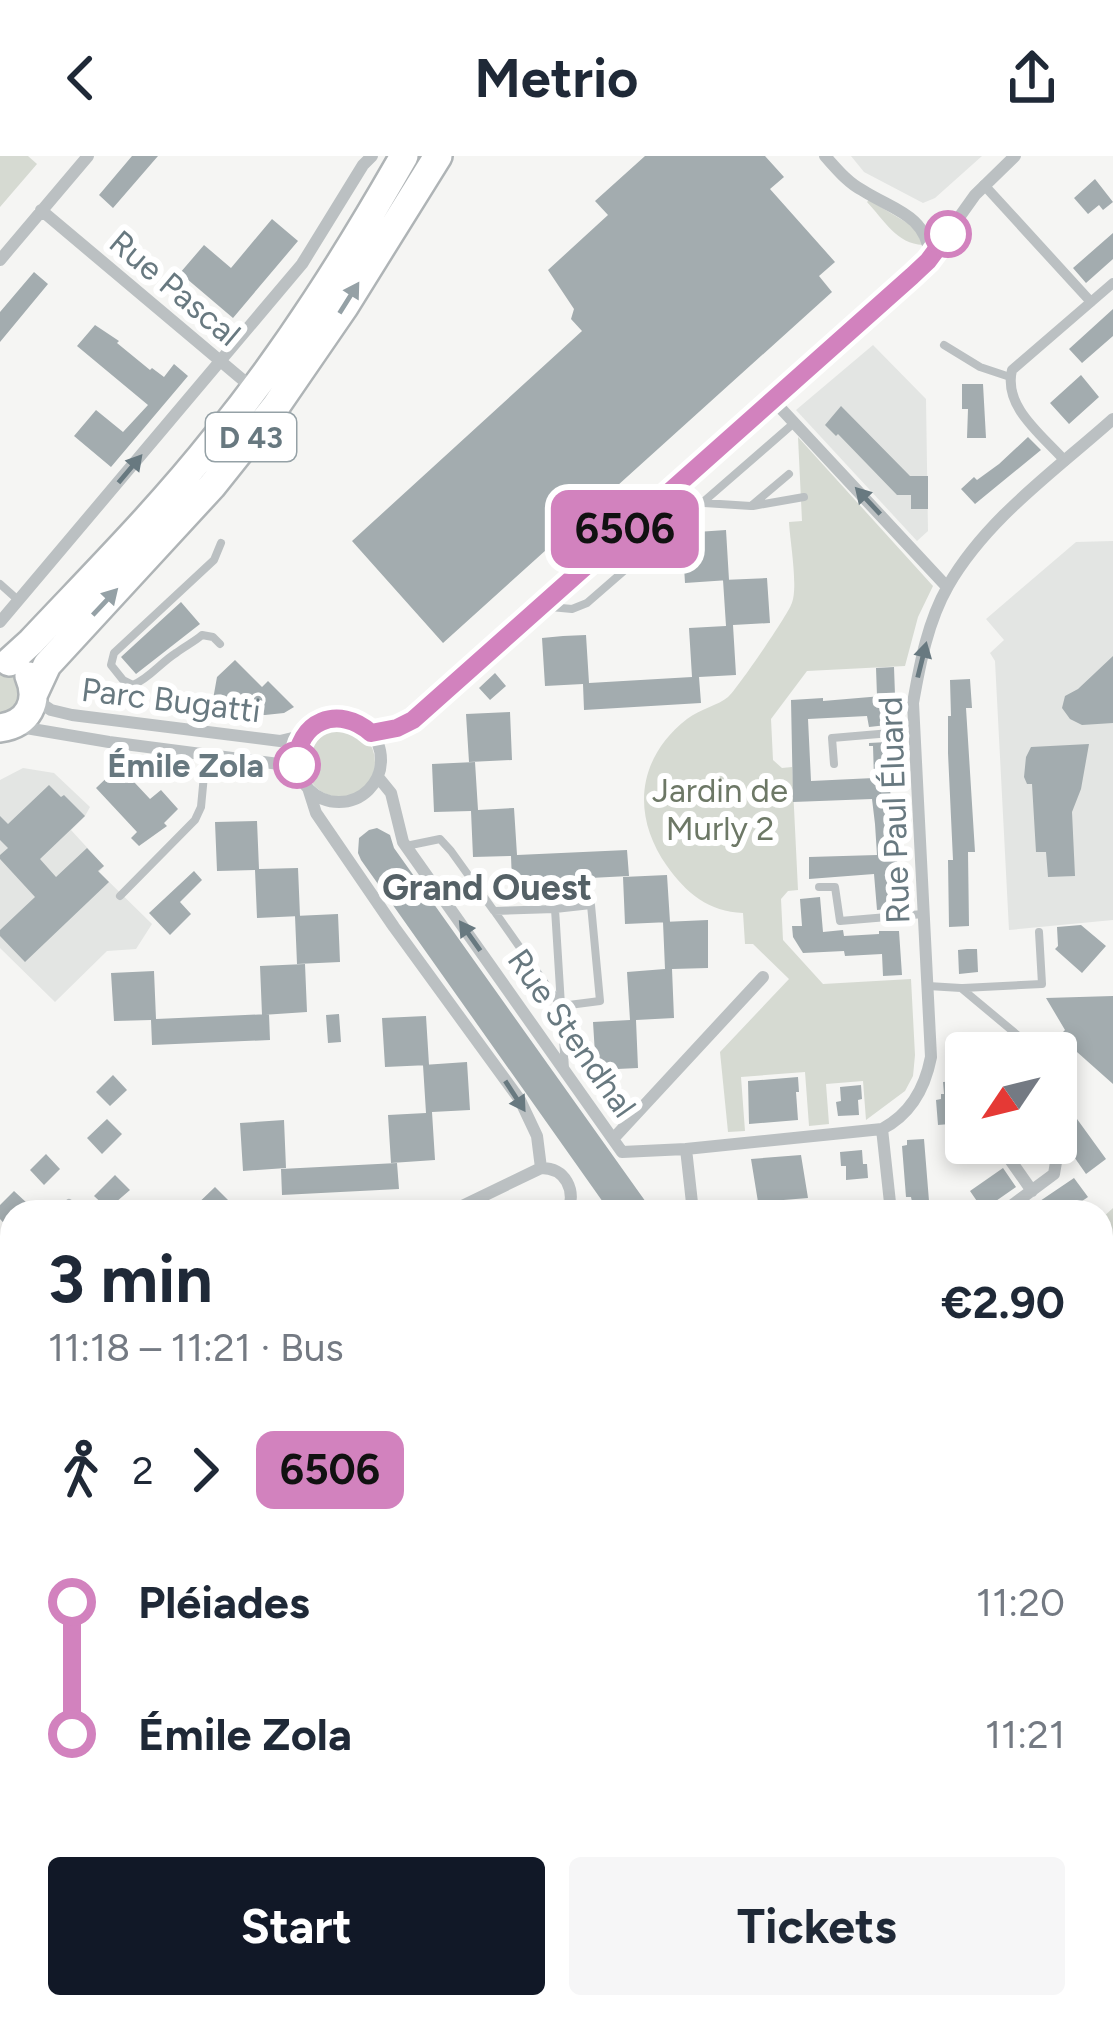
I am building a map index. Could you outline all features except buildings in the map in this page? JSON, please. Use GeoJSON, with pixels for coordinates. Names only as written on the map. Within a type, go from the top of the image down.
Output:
{"type":"FeatureCollection","features":[{"type":"Feature","properties":{"kind":"main road","name":"D 43"},"geometry":{"type":"LineString","coordinates":[[34,695],[52,659],[212,486],[404,156]]}},
{"type":"Feature","properties":{"kind":"main road","name":"D 43"},"geometry":{"type":"LineString","coordinates":[[5,661],[31,642],[265,398],[344,307],[438,156]]}},
{"type":"Feature","properties":{"kind":"main road"},"geometry":{"type":"LineString","coordinates":[[5,661],[24,670],[34,695],[25,718],[6,727]]}},
{"type":"Feature","properties":{"kind":"street"},"geometry":{"type":"LineString","coordinates":[[0,260],[88,156]]}},
{"type":"Feature","properties":{"kind":"street"},"geometry":{"type":"LineString","coordinates":[[0,622],[302,264],[371,156]]}},
{"type":"Feature","properties":{"kind":"street"},"geometry":{"type":"LineString","coordinates":[[825,156],[856,187],[916,221],[930,257]]}},
{"type":"Feature","properties":{"kind":"street"},"geometry":{"type":"LineString","coordinates":[[371,733],[413,720],[912,276],[984,185],[1015,156]]}},
{"type":"Feature","properties":{"kind":"street"},"geometry":{"type":"LineString","coordinates":[[984,185],[1091,302]]}},
{"type":"Feature","properties":{"kind":"street","name":"Rue Pascal"},"geometry":{"type":"LineString","coordinates":[[41,210],[265,398]]}},
{"type":"Feature","properties":{"kind":"street"},"geometry":{"type":"LineString","coordinates":[[1065,461],[1015,405],[1010,377],[1012,370],[1113,283]]}},
{"type":"Feature","properties":{"kind":"street"},"geometry":{"type":"LineString","coordinates":[[772,399],[947,587]]}},
{"type":"Feature","properties":{"kind":"street","name":"Rue Paul Éluard"},"geometry":{"type":"LineString","coordinates":[[882,1129],[914,1102],[931,1057],[913,703],[922,654],[947,587],[972,551],[998,521],[1113,418]]}},
{"type":"Feature","properties":{"kind":"street","name":"Parc Bugatti"},"geometry":{"type":"LineString","coordinates":[[34,695],[51,710],[93,719],[280,741],[305,735]]}},
{"type":"Feature","properties":{"kind":"street"},"geometry":{"type":"LineString","coordinates":[[309,791],[334,803],[347,802],[371,789],[381,754],[371,733],[343,718],[316,724],[305,735],[296,758],[297,770],[316,813],[520,1100],[537,1136],[541,1168]]}},
{"type":"Feature","properties":{"kind":"street","name":"Parc Bugatti"},"geometry":{"type":"LineString","coordinates":[[6,727],[297,770]]}},
{"type":"Feature","properties":{"kind":"street","name":"Rue Stendhal"},"geometry":{"type":"LineString","coordinates":[[378,777],[391,793],[406,845],[622,1152],[686,1149]]}},
{"type":"Feature","properties":{"kind":"street"},"geometry":{"type":"LineString","coordinates":[[614,1139],[764,977]]}},
{"type":"Feature","properties":{"kind":"street"},"geometry":{"type":"LineString","coordinates":[[692,1200],[686,1149],[882,1129],[890,1200]]}},
{"type":"Feature","properties":{"kind":"street"},"geometry":{"type":"LineString","coordinates":[[1013,1164],[1032,1191]]}},
{"type":"Feature","properties":{"kind":"street"},"geometry":{"type":"LineString","coordinates":[[1020,1200],[1054,1174],[1056,1164]]}},
{"type":"Feature","properties":{"kind":"street"},"geometry":{"type":"LineString","coordinates":[[475,1200],[541,1168],[553,1168],[566,1180],[572,1200]]}},
{"type":"Feature","properties":{"kind":"lane"},"geometry":{"type":"LineString","coordinates":[[944,345],[980,367],[1010,377]]}},
{"type":"Feature","properties":{"kind":"lane"},"geometry":{"type":"LineString","coordinates":[[539,606],[572,609],[587,603],[794,423]]}},
{"type":"Feature","properties":{"kind":"lane"},"geometry":{"type":"LineString","coordinates":[[751,506],[789,474]]}},
{"type":"Feature","properties":{"kind":"lane"},"geometry":{"type":"LineString","coordinates":[[702,503],[751,506],[804,497]]}},
{"type":"Feature","properties":{"kind":"lane"},"geometry":{"type":"LineString","coordinates":[[220,644],[202,635],[134,686],[111,665],[114,653],[214,560],[221,543]]}},
{"type":"Feature","properties":{"kind":"lane"},"geometry":{"type":"LineString","coordinates":[[0,584],[20,601]]}},
{"type":"Feature","properties":{"kind":"lane"},"geometry":{"type":"LineString","coordinates":[[834,764],[832,738],[914,731]]}},
{"type":"Feature","properties":{"kind":"lane"},"geometry":{"type":"LineString","coordinates":[[120,896],[195,820],[201,807],[206,753]]}},
{"type":"Feature","properties":{"kind":"lane"},"geometry":{"type":"LineString","coordinates":[[406,845],[440,839],[451,850],[561,1006]]}},
{"type":"Feature","properties":{"kind":"lane"},"geometry":{"type":"LineString","coordinates":[[819,887],[835,887],[839,921],[924,914]]}},
{"type":"Feature","properties":{"kind":"lane"},"geometry":{"type":"LineString","coordinates":[[494,911],[591,905],[600,1001],[561,1006]]}},
{"type":"Feature","properties":{"kind":"lane"},"geometry":{"type":"LineString","coordinates":[[555,909],[565,1071]]}},
{"type":"Feature","properties":{"kind":"lane"},"geometry":{"type":"LineString","coordinates":[[928,986],[1042,984],[1039,932]]}},
{"type":"Feature","properties":{"kind":"lane"},"geometry":{"type":"LineString","coordinates":[[961,988],[1014,1032]]}},
{"type":"Feature","properties":{"kind":"shaded area"},"geometry":{"type":"Polygon","coordinates":[[[851,156],[982,156],[923,203],[864,172],[851,156]]]}},
{"type":"Feature","properties":{"kind":"shaded area"},"geometry":{"type":"Polygon","coordinates":[[[873,345],[926,399],[928,531],[917,541],[796,410],[873,345]]]}},
{"type":"Feature","properties":{"kind":"shaded area"},"geometry":{"type":"Polygon","coordinates":[[[1113,541],[1113,920],[1009,930],[995,661],[990,653],[1004,640],[986,619],[1076,542],[1113,541]]]}},
{"type":"Feature","properties":{"kind":"shaded area"},"geometry":{"type":"Polygon","coordinates":[[[23,768],[54,773],[90,807],[71,830],[104,866],[99,872],[152,924],[136,949],[107,951],[55,1002],[0,948],[0,780],[23,768]]]}},
{"type":"Feature","properties":{"kind":"green space"},"geometry":{"type":"Polygon","coordinates":[[[0,156],[28,156],[37,164],[0,207],[0,156]]]}},
{"type":"Feature","properties":{"kind":"green space"},"geometry":{"type":"Polygon","coordinates":[[[869,200],[914,227],[923,245],[898,236],[869,200]]]}},
{"type":"Feature","properties":{"kind":"green space","name":"Jardin de Murly 2"},"geometry":{"type":"Polygon","coordinates":[[[798,437],[933,586],[918,617],[905,666],[807,671],[771,719],[773,760],[782,768],[792,767],[798,890],[788,891],[781,899],[783,940],[823,984],[911,979],[913,1076],[905,1091],[866,1120],[863,1081],[826,1084],[829,1124],[809,1126],[805,1072],[741,1077],[745,1131],[728,1132],[720,1052],[789,979],[753,944],[745,944],[743,913],[709,905],[674,876],[648,827],[645,788],[649,769],[670,734],[728,697],[791,605],[794,577],[789,522],[802,521],[798,437]]]}},
{"type":"Feature","properties":{"kind":"green space"},"geometry":{"type":"Polygon","coordinates":[[[0,671],[15,677],[23,702],[0,719],[0,671]]]}},
{"type":"Feature","properties":{"kind":"green space"},"geometry":{"type":"Polygon","coordinates":[[[340,727],[365,737],[375,762],[365,787],[340,797],[315,787],[305,762],[315,737],[340,727]]]}},
{"type":"Feature","properties":{"kind":"bus line","name":"6506"},"geometry":{"type":"LineString","coordinates":[[297,765],[299,746],[316,724],[343,718],[371,733],[413,720],[912,276],[948,234]]}},
{"type":"Feature","properties":{"kind":"place","name":"Émile Zola"},"geometry":{"type":"Point","coordinates":[297,765]}},
{"type":"Feature","properties":{"kind":"district","name":"Grand Ouest"},"geometry":{"type":"Point","coordinates":[487,887]}}]}
